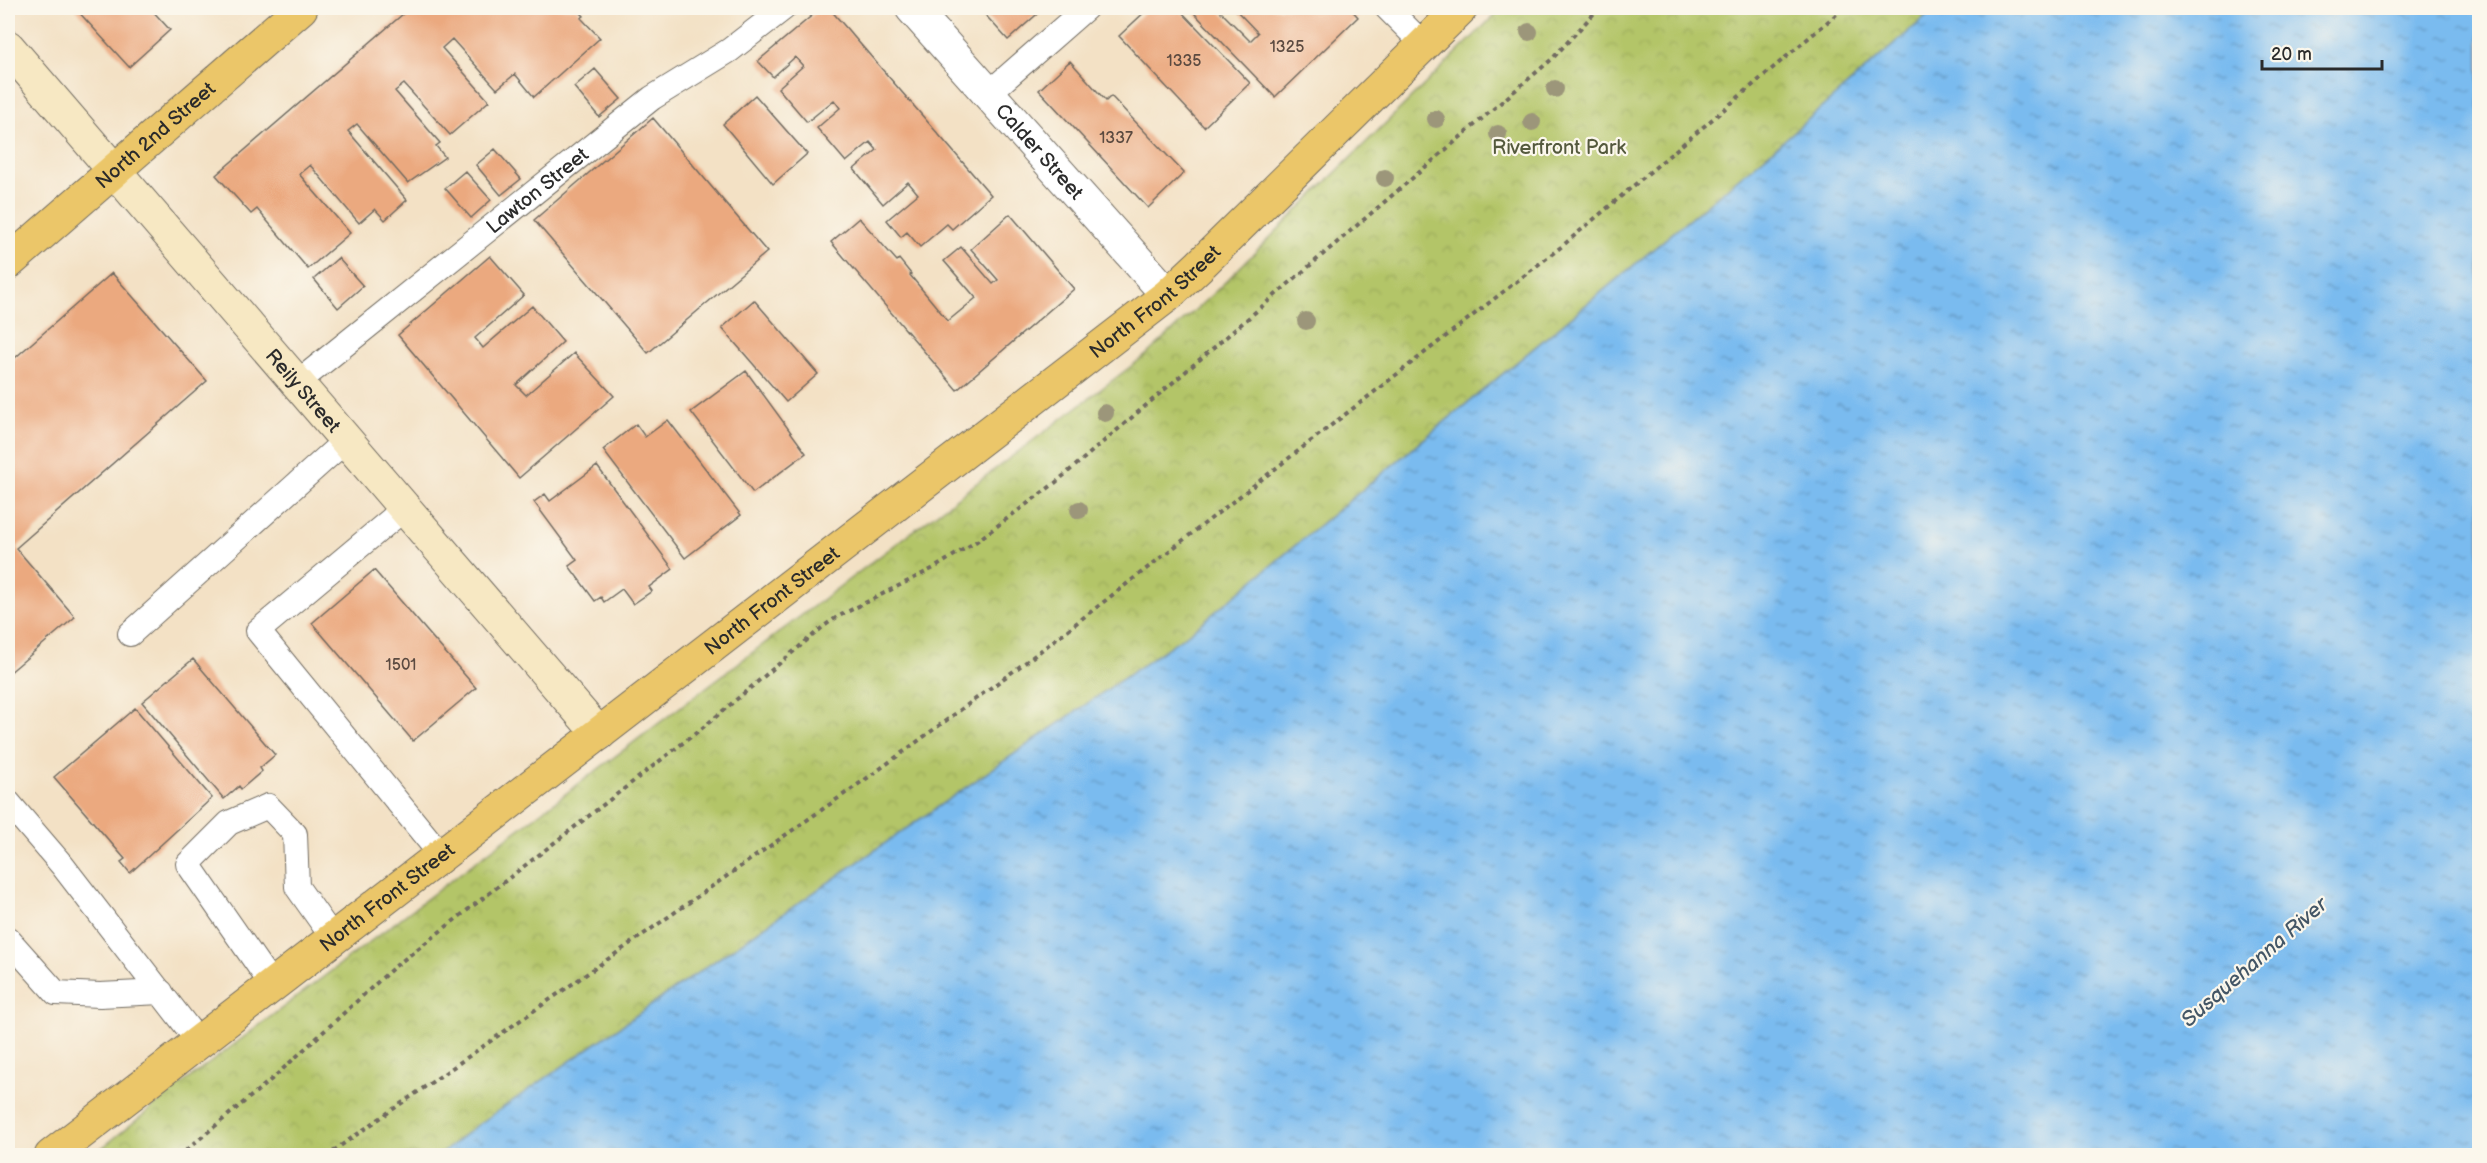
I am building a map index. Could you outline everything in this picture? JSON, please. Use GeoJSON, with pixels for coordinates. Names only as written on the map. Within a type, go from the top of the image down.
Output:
{"type":"FeatureCollection","features":[{"type":"Feature","properties":{"kind":"main road","name":"North 2nd Street"},"geometry":{"type":"LineString","coordinates":[[8,263],[301,8]]}},
{"type":"Feature","properties":{"kind":"main road","name":"North Front Street"},"geometry":{"type":"LineString","coordinates":[[51,1155],[1168,295],[1461,8]]}},
{"type":"Feature","properties":{"kind":"main road","name":"Reily Street"},"geometry":{"type":"LineString","coordinates":[[8,46],[113,171],[599,734]]}},
{"type":"Feature","properties":{"kind":"street","name":"Calder Street"},"geometry":{"type":"LineString","coordinates":[[912,8],[990,92],[1168,295]]}},
{"type":"Feature","properties":{"kind":"lane","name":"Lawton Street"},"geometry":{"type":"LineString","coordinates":[[297,383],[652,98],[730,50],[784,8]]}},
{"type":"Feature","properties":{"kind":"lane"},"geometry":{"type":"LineString","coordinates":[[990,92],[1086,8]]}},
{"type":"Feature","properties":{"kind":"lane"},"geometry":{"type":"LineString","coordinates":[[1387,8],[1424,45]]}},
{"type":"Feature","properties":{"kind":"lane"},"geometry":{"type":"LineString","coordinates":[[130,634],[346,440]]}},
{"type":"Feature","properties":{"kind":"lane"},"geometry":{"type":"LineString","coordinates":[[405,508],[258,631],[441,855]]}},
{"type":"Feature","properties":{"kind":"lane"},"geometry":{"type":"LineString","coordinates":[[8,802],[63,865],[198,1041]]}},
{"type":"Feature","properties":{"kind":"lane"},"geometry":{"type":"LineString","coordinates":[[272,984],[188,864],[229,823],[268,806],[295,834],[297,887],[333,938]]}},
{"type":"Feature","properties":{"kind":"lane"},"geometry":{"type":"LineString","coordinates":[[8,939],[57,993],[100,995],[161,992]]}},
{"type":"Feature","properties":{"kind":"path"},"geometry":{"type":"LineString","coordinates":[[179,1155],[273,1078],[393,968],[706,725],[824,626],[837,617],[934,568],[977,541],[1055,483],[1543,67],[1599,8]]}},
{"type":"Feature","properties":{"kind":"path"},"geometry":{"type":"LineString","coordinates":[[326,1155],[873,774],[1030,659],[1561,247],[1844,8]]}},
{"type":"Feature","properties":{"kind":"green space","name":"Riverfront Park"},"geometry":{"type":"Polygon","coordinates":[[[1502,8],[1936,8],[1773,150],[1192,631],[472,1129],[440,1155],[92,1156],[179,1086],[1146,355],[1218,289],[1502,8]]]}},
{"type":"Feature","properties":{"kind":"water","name":"Susquehanna River"},"geometry":{"type":"Polygon","coordinates":[[[1936,8],[2479,8],[2479,1155],[440,1155],[472,1129],[1192,631],[1773,150],[1936,8]]]}},
{"type":"Feature","properties":{"kind":"building"},"geometry":{"type":"Polygon","coordinates":[[[75,8],[150,8],[170,30],[129,67],[75,8]]]}},
{"type":"Feature","properties":{"kind":"building"},"geometry":{"type":"Polygon","coordinates":[[[410,8],[576,8],[584,16],[581,18],[600,38],[534,97],[515,74],[497,89],[452,39],[442,48],[489,101],[450,135],[404,84],[395,91],[440,143],[436,146],[445,157],[408,183],[357,124],[348,131],[407,200],[385,220],[375,209],[359,223],[310,165],[299,174],[350,233],[308,269],[257,209],[251,214],[216,175],[410,8]]]}},
{"type":"Feature","properties":{"kind":"building"},"geometry":{"type":"Polygon","coordinates":[[[821,8],[829,8],[991,195],[952,229],[947,224],[920,247],[907,232],[901,237],[887,220],[918,194],[908,182],[883,204],[854,169],[877,150],[870,142],[846,162],[817,128],[840,108],[834,100],[807,122],[778,88],[803,66],[795,57],[773,77],[758,61],[821,8]]]}},
{"type":"Feature","properties":{"kind":"building"},"geometry":{"type":"Polygon","coordinates":[[[979,8],[1044,8],[1008,40],[979,8]]]}},
{"type":"Feature","properties":{"kind":"building"},"geometry":{"type":"Polygon","coordinates":[[[1149,8],[1178,8],[1250,83],[1204,127],[1119,36],[1149,8]]]}},
{"type":"Feature","properties":{"kind":"building"},"geometry":{"type":"Polygon","coordinates":[[[1202,8],[1217,8],[1250,41],[1258,33],[1234,8],[1350,8],[1358,17],[1275,97],[1195,14],[1202,8]]]}},
{"type":"Feature","properties":{"kind":"building"},"geometry":{"type":"Polygon","coordinates":[[[1070,61],[1106,101],[1111,96],[1184,173],[1148,208],[1039,90],[1070,61]]]}},
{"type":"Feature","properties":{"kind":"building"},"geometry":{"type":"Polygon","coordinates":[[[595,69],[621,99],[599,117],[574,87],[595,69]]]}},
{"type":"Feature","properties":{"kind":"building"},"geometry":{"type":"Polygon","coordinates":[[[755,95],[807,154],[773,184],[723,124],[755,95]]]}},
{"type":"Feature","properties":{"kind":"building"},"geometry":{"type":"Polygon","coordinates":[[[653,118],[767,252],[648,353],[534,220],[653,118]]]}},
{"type":"Feature","properties":{"kind":"building"},"geometry":{"type":"Polygon","coordinates":[[[495,149],[521,179],[501,195],[476,165],[495,149]]]}},
{"type":"Feature","properties":{"kind":"building"},"geometry":{"type":"Polygon","coordinates":[[[465,171],[491,200],[471,218],[445,188],[465,171]]]}},
{"type":"Feature","properties":{"kind":"building"},"geometry":{"type":"Polygon","coordinates":[[[1010,214],[1074,289],[957,390],[831,242],[859,218],[897,261],[899,259],[948,321],[976,298],[944,261],[961,247],[993,284],[998,280],[971,249],[1010,214]]]}},
{"type":"Feature","properties":{"kind":"building"},"geometry":{"type":"Polygon","coordinates":[[[490,256],[524,295],[475,338],[483,348],[532,306],[563,342],[516,385],[526,395],[574,353],[614,396],[519,478],[398,335],[490,256]]]}},
{"type":"Feature","properties":{"kind":"building"},"geometry":{"type":"Polygon","coordinates":[[[338,258],[363,286],[338,308],[314,279],[338,258]]]}},
{"type":"Feature","properties":{"kind":"building"},"geometry":{"type":"Polygon","coordinates":[[[112,273],[207,381],[16,548],[75,617],[8,674],[8,364],[112,273]]]}},
{"type":"Feature","properties":{"kind":"building"},"geometry":{"type":"Polygon","coordinates":[[[754,300],[818,374],[786,402],[722,328],[754,300]]]}},
{"type":"Feature","properties":{"kind":"building"},"geometry":{"type":"Polygon","coordinates":[[[746,371],[806,453],[753,493],[691,412],[746,371]]]}},
{"type":"Feature","properties":{"kind":"building"},"geometry":{"type":"Polygon","coordinates":[[[668,420],[741,515],[685,558],[603,450],[636,424],[645,437],[668,420]]]}},
{"type":"Feature","properties":{"kind":"building"},"geometry":{"type":"Polygon","coordinates":[[[597,466],[673,569],[649,587],[652,591],[633,604],[622,589],[604,602],[601,597],[595,601],[569,566],[577,560],[534,502],[545,494],[550,501],[597,466]]]}},
{"type":"Feature","properties":{"kind":"building"},"geometry":{"type":"Polygon","coordinates":[[[374,570],[476,688],[413,741],[312,623],[374,570]]]}},
{"type":"Feature","properties":{"kind":"building"},"geometry":{"type":"Polygon","coordinates":[[[193,659],[275,755],[247,784],[241,789],[239,786],[224,799],[142,702],[193,659]]]}},
{"type":"Feature","properties":{"kind":"building"},"geometry":{"type":"Polygon","coordinates":[[[135,708],[212,798],[130,873],[121,862],[125,859],[54,777],[135,708]]]}}]}
